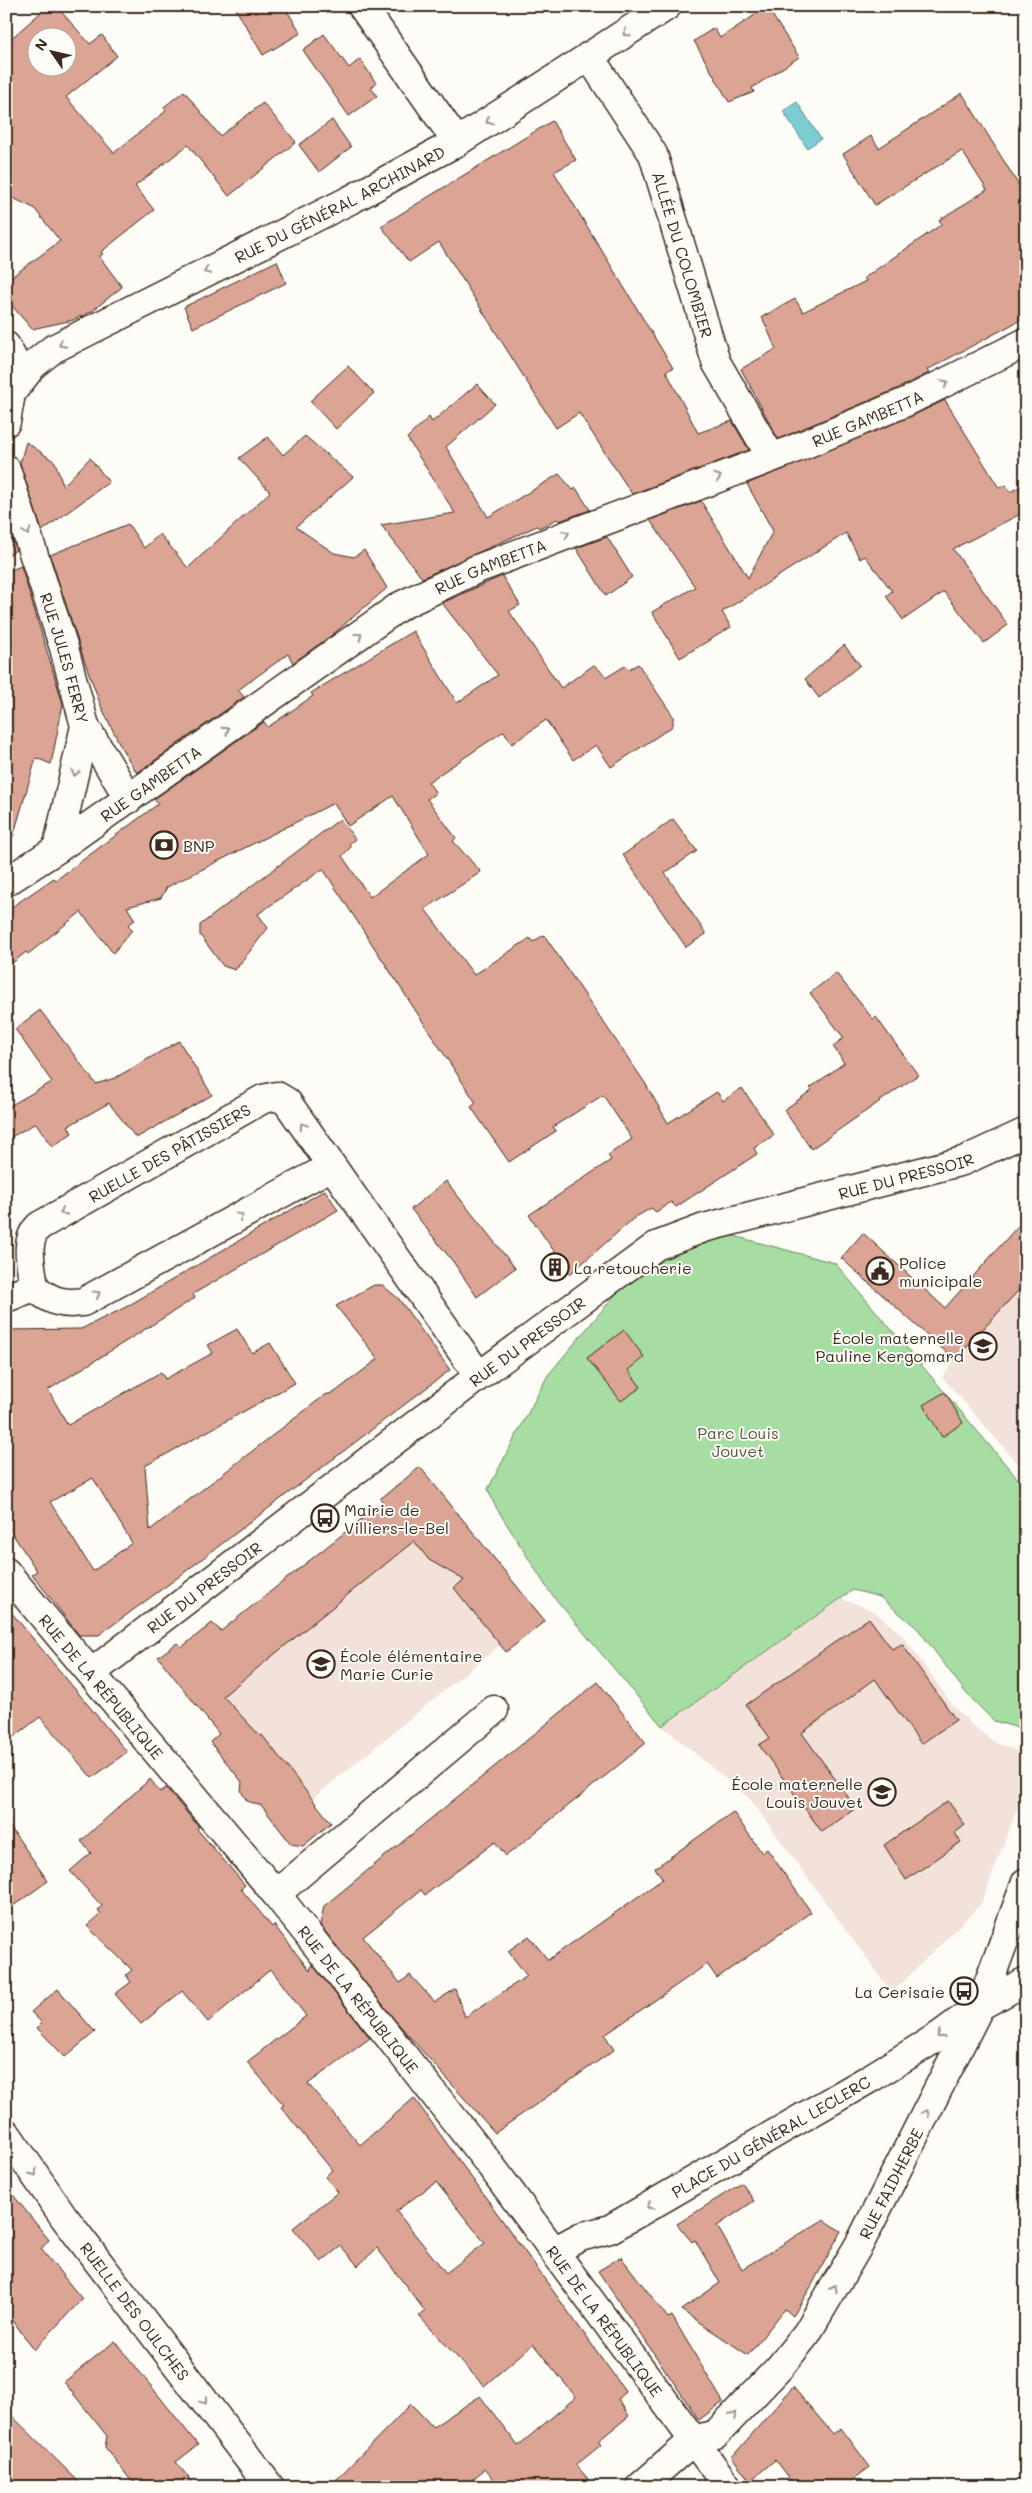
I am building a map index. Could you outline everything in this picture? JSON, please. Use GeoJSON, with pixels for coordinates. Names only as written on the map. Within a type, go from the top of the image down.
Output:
{"type":"FeatureCollection","features":[{"type":"Feature","properties":{"kind":"street"},"geometry":{"type":"LineString","coordinates":[[362,6],[457,142]]}},
{"type":"Feature","properties":{"kind":"street","name":"RUE DU GÉNÉRAL ARCHINARD"},"geometry":{"type":"LineString","coordinates":[[12,392],[32,364],[53,348],[350,200],[457,142],[667,6]]}},
{"type":"Feature","properties":{"kind":"street","name":"ALLÉE DU COLOMBIER"},"geometry":{"type":"LineString","coordinates":[[589,56],[653,154],[716,362],[771,458]]}},
{"type":"Feature","properties":{"kind":"street","name":"RUE GAMBETTA"},"geometry":{"type":"LineString","coordinates":[[6,882],[58,849],[400,606],[477,570],[531,548],[771,458],[906,402],[1026,342]]}},
{"type":"Feature","properties":{"kind":"street"},"geometry":{"type":"LineString","coordinates":[[6,346],[16,365],[6,422]]}},
{"type":"Feature","properties":{"kind":"street","name":"RUE JULES FERRY"},"geometry":{"type":"LineString","coordinates":[[6,470],[64,648],[85,726],[58,849]]}},
{"type":"Feature","properties":{"kind":"street"},"geometry":{"type":"LineString","coordinates":[[85,726],[129,799]]}},
{"type":"Feature","properties":{"kind":"street","name":"RUELLE DES PÂTISSIERS"},"geometry":{"type":"LineString","coordinates":[[34,1286],[29,1241],[32,1232],[39,1226],[263,1099],[277,1096],[287,1102],[330,1167],[479,1376]]}},
{"type":"Feature","properties":{"kind":"street","name":"RUE DU PRESSOIR"},"geometry":{"type":"LineString","coordinates":[[91,1673],[479,1376],[656,1246],[704,1228],[963,1160],[1026,1132]]}},
{"type":"Feature","properties":{"kind":"street"},"geometry":{"type":"LineString","coordinates":[[6,1298],[34,1286],[45,1297],[57,1302],[69,1304],[83,1302],[330,1167]]}},
{"type":"Feature","properties":{"kind":"street","name":"RUE DE LA RÉPUBLIQUE"},"geometry":{"type":"LineString","coordinates":[[11,1590],[91,1673],[276,1894],[492,2166],[728,2487]]}},
{"type":"Feature","properties":{"kind":"street"},"geometry":{"type":"LineString","coordinates":[[276,1894],[494,1710]]}},
{"type":"Feature","properties":{"kind":"street","name":"RUE FAIDHERBE"},"geometry":{"type":"LineString","coordinates":[[694,2440],[716,2434],[779,2368],[807,2333],[860,2243],[980,2006],[1026,1882]]}},
{"type":"Feature","properties":{"kind":"street","name":"PLACE DU GÉNÉRAL LECLERC"},"geometry":{"type":"LineString","coordinates":[[554,2251],[580,2237],[610,2229],[869,2080],[939,2036],[980,2006],[1026,1981]]}},
{"type":"Feature","properties":{"kind":"street","name":"RUELLE DES OULCHES"},"geometry":{"type":"LineString","coordinates":[[6,2133],[64,2217],[270,2487]]}},
{"type":"Feature","properties":{"kind":"street"},"geometry":{"type":"LineString","coordinates":[[640,2487],[694,2440]]}},
{"type":"Feature","properties":{"kind":"shaded area","name":"École maternelle Pauline Kergomard"},"geometry":{"type":"Polygon","coordinates":[[[1026,1217],[1026,1473],[942,1377],[955,1360],[924,1332],[1026,1217]]]}},
{"type":"Feature","properties":{"kind":"shaded area","name":"École élémentaire Marie Curie"},"geometry":{"type":"Polygon","coordinates":[[[420,1467],[478,1537],[475,1540],[485,1552],[488,1550],[546,1621],[500,1645],[313,1798],[311,1801],[331,1823],[303,1846],[291,1844],[261,1806],[247,1801],[241,1791],[242,1782],[210,1742],[219,1734],[158,1657],[177,1643],[182,1647],[212,1623],[221,1631],[383,1502],[380,1499],[420,1467]]]}},
{"type":"Feature","properties":{"kind":"shaded area","name":"École maternelle Louis Jouvet"},"geometry":{"type":"Polygon","coordinates":[[[842,1599],[874,1611],[903,1636],[951,1703],[972,1725],[996,1743],[1026,1754],[1026,1785],[981,1904],[892,1993],[750,1799],[662,1726],[842,1599]]]}},
{"type":"Feature","properties":{"kind":"green space","name":"Parc Louis Jouvet"},"geometry":{"type":"Polygon","coordinates":[[[704,1228],[835,1263],[1023,1485],[1026,1483],[1026,1730],[994,1721],[966,1693],[918,1629],[880,1597],[853,1590],[662,1726],[549,1591],[494,1504],[488,1489],[548,1375],[656,1246],[704,1228]]]}},
{"type":"Feature","properties":{"kind":"water"},"geometry":{"type":"Polygon","coordinates":[[[797,102],[821,139],[807,148],[783,111],[797,102]]]}},
{"type":"Feature","properties":{"kind":"building"},"geometry":{"type":"Polygon","coordinates":[[[48,6],[56,6],[76,28],[28,28],[28,78],[78,78],[78,31],[90,44],[102,35],[117,56],[66,97],[114,153],[166,111],[164,107],[184,91],[220,136],[263,103],[296,142],[229,196],[188,145],[135,186],[154,210],[101,252],[103,254],[99,256],[122,287],[92,311],[73,320],[32,329],[6,299],[6,281],[60,241],[34,208],[6,195],[6,43],[48,6]]]}},
{"type":"Feature","properties":{"kind":"building"},"geometry":{"type":"Polygon","coordinates":[[[234,6],[284,6],[301,33],[263,55],[234,6]]]}},
{"type":"Feature","properties":{"kind":"building"},"geometry":{"type":"Polygon","coordinates":[[[767,7],[799,57],[752,88],[754,92],[729,102],[694,41],[714,28],[720,38],[767,7]]]}},
{"type":"Feature","properties":{"kind":"building"},"geometry":{"type":"Polygon","coordinates":[[[324,34],[349,68],[360,59],[376,83],[371,88],[377,96],[349,116],[303,50],[324,34]]]}},
{"type":"Feature","properties":{"kind":"building"},"geometry":{"type":"Polygon","coordinates":[[[962,93],[1026,197],[1026,317],[927,370],[929,373],[899,388],[778,439],[741,369],[776,349],[762,317],[795,299],[803,312],[866,281],[864,278],[942,224],[939,220],[987,190],[962,151],[875,205],[843,154],[871,136],[879,148],[962,93]]]}},
{"type":"Feature","properties":{"kind":"building"},"geometry":{"type":"Polygon","coordinates":[[[332,120],[351,147],[319,172],[299,145],[332,120]]]}},
{"type":"Feature","properties":{"kind":"building"},"geometry":{"type":"Polygon","coordinates":[[[552,121],[576,160],[554,172],[673,368],[666,371],[698,433],[732,421],[749,450],[632,494],[579,413],[556,428],[439,242],[409,262],[381,226],[552,121]]]}},
{"type":"Feature","properties":{"kind":"building"},"geometry":{"type":"Polygon","coordinates":[[[277,261],[286,283],[193,328],[184,307],[277,261]]]}},
{"type":"Feature","properties":{"kind":"building"},"geometry":{"type":"Polygon","coordinates":[[[348,366],[374,393],[336,429],[310,401],[348,366]]]}},
{"type":"Feature","properties":{"kind":"building"},"geometry":{"type":"Polygon","coordinates":[[[477,384],[495,404],[446,447],[488,517],[559,474],[573,490],[576,488],[590,510],[559,521],[557,519],[539,528],[537,526],[422,578],[381,525],[455,513],[407,438],[429,417],[432,422],[477,384]]]}},
{"type":"Feature","properties":{"kind":"building"},"geometry":{"type":"Polygon","coordinates":[[[945,400],[999,488],[1006,485],[1010,492],[1026,484],[1026,511],[953,549],[1008,625],[984,643],[944,592],[903,620],[886,596],[892,591],[865,556],[860,559],[846,533],[722,612],[731,627],[680,658],[652,612],[695,587],[650,520],[701,501],[748,578],[773,531],[747,484],[912,416],[945,400]]]}},
{"type":"Feature","properties":{"kind":"building"},"geometry":{"type":"Polygon","coordinates":[[[305,436],[353,477],[296,527],[334,553],[354,557],[364,550],[387,588],[332,635],[293,663],[288,654],[238,690],[244,697],[137,773],[122,749],[101,706],[50,555],[128,524],[144,548],[160,534],[188,568],[270,492],[239,458],[268,437],[283,455],[305,436]]]}},
{"type":"Feature","properties":{"kind":"building"},"geometry":{"type":"Polygon","coordinates":[[[26,442],[55,462],[63,486],[90,458],[109,482],[42,531],[20,463],[26,442]]]}},
{"type":"Feature","properties":{"kind":"building"},"geometry":{"type":"Polygon","coordinates":[[[6,520],[16,550],[6,557],[6,520]]]}},
{"type":"Feature","properties":{"kind":"building"},"geometry":{"type":"Polygon","coordinates":[[[607,537],[632,577],[606,596],[576,548],[607,537]]]}},
{"type":"Feature","properties":{"kind":"building"},"geometry":{"type":"Polygon","coordinates":[[[21,566],[63,704],[51,764],[36,758],[13,837],[6,836],[6,684],[8,670],[10,670],[12,639],[6,625],[6,572],[21,566]]]}},
{"type":"Feature","properties":{"kind":"building"},"geometry":{"type":"Polygon","coordinates":[[[502,576],[520,605],[509,611],[561,688],[594,665],[607,677],[625,666],[629,669],[638,664],[673,716],[673,726],[611,767],[596,745],[573,760],[546,720],[512,744],[504,731],[428,782],[436,793],[427,799],[456,838],[453,841],[481,872],[425,909],[474,975],[530,938],[533,942],[544,935],[645,1083],[668,1123],[717,1092],[723,1101],[742,1088],[774,1135],[754,1148],[757,1154],[676,1207],[671,1202],[656,1212],[651,1208],[634,1218],[570,1274],[529,1215],[611,1160],[608,1155],[632,1139],[603,1095],[553,1127],[556,1131],[509,1162],[471,1107],[476,1103],[323,869],[258,914],[268,928],[235,970],[223,966],[200,935],[200,925],[340,819],[355,839],[349,844],[351,847],[342,856],[370,897],[429,854],[393,796],[348,826],[334,803],[167,887],[161,898],[127,907],[135,920],[128,925],[132,930],[113,953],[81,912],[28,954],[26,952],[6,968],[6,911],[54,878],[56,880],[158,804],[154,799],[258,726],[264,722],[268,727],[313,696],[311,693],[413,631],[457,703],[498,675],[442,603],[502,576]]]}},
{"type":"Feature","properties":{"kind":"building"},"geometry":{"type":"Polygon","coordinates":[[[844,645],[860,665],[819,698],[805,679],[844,645]]]}},
{"type":"Feature","properties":{"kind":"building"},"geometry":{"type":"Polygon","coordinates":[[[673,819],[697,851],[665,873],[706,934],[686,947],[623,855],[673,819]]]}},
{"type":"Feature","properties":{"kind":"building"},"geometry":{"type":"Polygon","coordinates":[[[836,973],[873,1019],[876,1017],[918,1075],[811,1149],[784,1110],[812,1090],[810,1088],[844,1063],[833,1046],[844,1038],[810,993],[836,973]]]}},
{"type":"Feature","properties":{"kind":"building"},"geometry":{"type":"Polygon","coordinates":[[[40,1010],[96,1084],[115,1078],[179,1041],[212,1095],[136,1138],[109,1103],[68,1126],[72,1133],[52,1147],[36,1123],[6,1140],[6,1108],[52,1082],[15,1029],[40,1010]]]}},
{"type":"Feature","properties":{"kind":"building"},"geometry":{"type":"Polygon","coordinates":[[[446,1181],[515,1268],[477,1297],[454,1263],[411,1209],[446,1181]]]}},
{"type":"Feature","properties":{"kind":"building"},"geometry":{"type":"Polygon","coordinates":[[[325,1190],[338,1210],[193,1294],[195,1298],[48,1390],[68,1425],[161,1372],[165,1379],[213,1353],[208,1345],[237,1329],[252,1353],[270,1343],[295,1383],[145,1466],[150,1530],[325,1395],[335,1392],[378,1359],[336,1306],[374,1285],[382,1285],[399,1299],[450,1370],[99,1635],[79,1635],[32,1574],[37,1571],[6,1524],[6,1330],[81,1329],[126,1307],[325,1190]],[[93,1478],[50,1502],[93,1571],[132,1543],[93,1478]]]}},
{"type":"Feature","properties":{"kind":"building"},"geometry":{"type":"Polygon","coordinates":[[[1026,1217],[1026,1282],[955,1360],[841,1258],[863,1233],[945,1308],[1026,1217]]]}},
{"type":"Feature","properties":{"kind":"building"},"geometry":{"type":"Polygon","coordinates":[[[624,1330],[644,1357],[628,1370],[641,1387],[621,1401],[587,1358],[624,1330]]]}},
{"type":"Feature","properties":{"kind":"building"},"geometry":{"type":"Polygon","coordinates":[[[945,1392],[963,1423],[942,1437],[923,1405],[945,1392]]]}},
{"type":"Feature","properties":{"kind":"building"},"geometry":{"type":"Polygon","coordinates":[[[420,1467],[545,1621],[506,1652],[454,1588],[464,1580],[429,1560],[414,1541],[223,1696],[260,1736],[262,1735],[331,1823],[303,1846],[291,1844],[262,1806],[247,1801],[241,1791],[242,1782],[210,1742],[219,1734],[158,1657],[177,1643],[182,1647],[212,1623],[221,1631],[383,1502],[380,1499],[420,1467]]]}},
{"type":"Feature","properties":{"kind":"building"},"geometry":{"type":"Polygon","coordinates":[[[6,1606],[127,1752],[92,1778],[40,1717],[6,1743],[6,1606]]]}},
{"type":"Feature","properties":{"kind":"building"},"geometry":{"type":"Polygon","coordinates":[[[869,1618],[892,1649],[902,1644],[956,1720],[921,1744],[875,1679],[802,1733],[856,1808],[822,1832],[759,1745],[770,1738],[746,1705],[869,1618]]]}},
{"type":"Feature","properties":{"kind":"building"},"geometry":{"type":"Polygon","coordinates":[[[598,1682],[646,1743],[506,1856],[495,1842],[425,1895],[421,1890],[363,1937],[400,1983],[410,1975],[435,2002],[455,1989],[465,2017],[527,1976],[508,1951],[529,1936],[548,1960],[663,1879],[655,1868],[733,1812],[762,1853],[767,1849],[811,1912],[717,1978],[707,1964],[605,2035],[614,2050],[495,2133],[394,2019],[320,1925],[324,1906],[598,1682]]]}},
{"type":"Feature","properties":{"kind":"building"},"geometry":{"type":"Polygon","coordinates":[[[150,1779],[160,1792],[166,1788],[199,1827],[197,1829],[245,1885],[241,1889],[272,1927],[274,1925],[310,1971],[312,1964],[370,2038],[308,2084],[360,2145],[414,2098],[626,2392],[618,2399],[629,2416],[598,2441],[601,2445],[576,2465],[595,2487],[500,2487],[485,2469],[463,2487],[329,2487],[411,2404],[433,2427],[480,2396],[518,2446],[576,2397],[533,2344],[484,2386],[419,2316],[425,2311],[377,2248],[358,2266],[341,2246],[321,2262],[293,2228],[338,2192],[325,2177],[332,2170],[281,2107],[284,2105],[247,2062],[306,2016],[271,1969],[208,2022],[182,1991],[141,2024],[115,1994],[131,1982],[126,1975],[132,1970],[87,1926],[101,1914],[98,1910],[102,1906],[70,1871],[91,1853],[81,1841],[150,1779]],[[436,2182],[396,2211],[446,2273],[485,2243],[436,2182]]]}},
{"type":"Feature","properties":{"kind":"building"},"geometry":{"type":"Polygon","coordinates":[[[948,1801],[965,1825],[955,1833],[961,1842],[906,1880],[884,1845],[948,1801]]]}},
{"type":"Feature","properties":{"kind":"building"},"geometry":{"type":"Polygon","coordinates":[[[6,1821],[48,1881],[6,1911],[6,1821]]]}},
{"type":"Feature","properties":{"kind":"building"},"geometry":{"type":"Polygon","coordinates":[[[58,1989],[95,2032],[65,2057],[37,2028],[42,2023],[31,2012],[58,1989]]]}},
{"type":"Feature","properties":{"kind":"building"},"geometry":{"type":"Polygon","coordinates":[[[742,2183],[754,2201],[717,2226],[742,2269],[823,2220],[841,2231],[793,2316],[785,2309],[748,2355],[681,2310],[720,2283],[695,2240],[692,2242],[677,2224],[742,2183]]]}},
{"type":"Feature","properties":{"kind":"building"},"geometry":{"type":"Polygon","coordinates":[[[6,2186],[49,2240],[41,2249],[82,2299],[34,2350],[6,2311],[6,2186]]]}},
{"type":"Feature","properties":{"kind":"building"},"geometry":{"type":"Polygon","coordinates":[[[621,2257],[668,2318],[672,2316],[723,2402],[699,2420],[598,2271],[621,2257]]]}},
{"type":"Feature","properties":{"kind":"building"},"geometry":{"type":"Polygon","coordinates":[[[115,2341],[198,2445],[176,2462],[196,2487],[136,2487],[105,2447],[107,2436],[64,2382],[115,2341]]]}},
{"type":"Feature","properties":{"kind":"building"},"geometry":{"type":"Polygon","coordinates":[[[793,2387],[833,2434],[841,2428],[870,2467],[843,2487],[795,2487],[775,2460],[750,2481],[732,2457],[793,2387]]]}},
{"type":"Feature","properties":{"kind":"building"},"geometry":{"type":"Polygon","coordinates":[[[6,2410],[84,2487],[6,2487],[6,2410]]]}},
{"type":"Feature","properties":{"kind":"place","name":"BNP"},"geometry":{"type":"Point","coordinates":[164,845]}},
{"type":"Feature","properties":{"kind":"place","name":"La retoucherie"},"geometry":{"type":"Point","coordinates":[555,1267]}},
{"type":"Feature","properties":{"kind":"place","name":"Police municipale"},"geometry":{"type":"Point","coordinates":[880,1271]}},
{"type":"Feature","properties":{"kind":"place","name":"École maternelle Pauline Kergomard"},"geometry":{"type":"Point","coordinates":[983,1346]}},
{"type":"Feature","properties":{"kind":"place","name":"Mairie de Villiers-le-Bel"},"geometry":{"type":"Point","coordinates":[325,1518]}},
{"type":"Feature","properties":{"kind":"place","name":"École élémentaire Marie Curie"},"geometry":{"type":"Point","coordinates":[321,1664]}},
{"type":"Feature","properties":{"kind":"place","name":"École maternelle Louis Jouvet"},"geometry":{"type":"Point","coordinates":[882,1792]}},
{"type":"Feature","properties":{"kind":"place","name":"La Cerisaie"},"geometry":{"type":"Point","coordinates":[964,1991]}}]}
